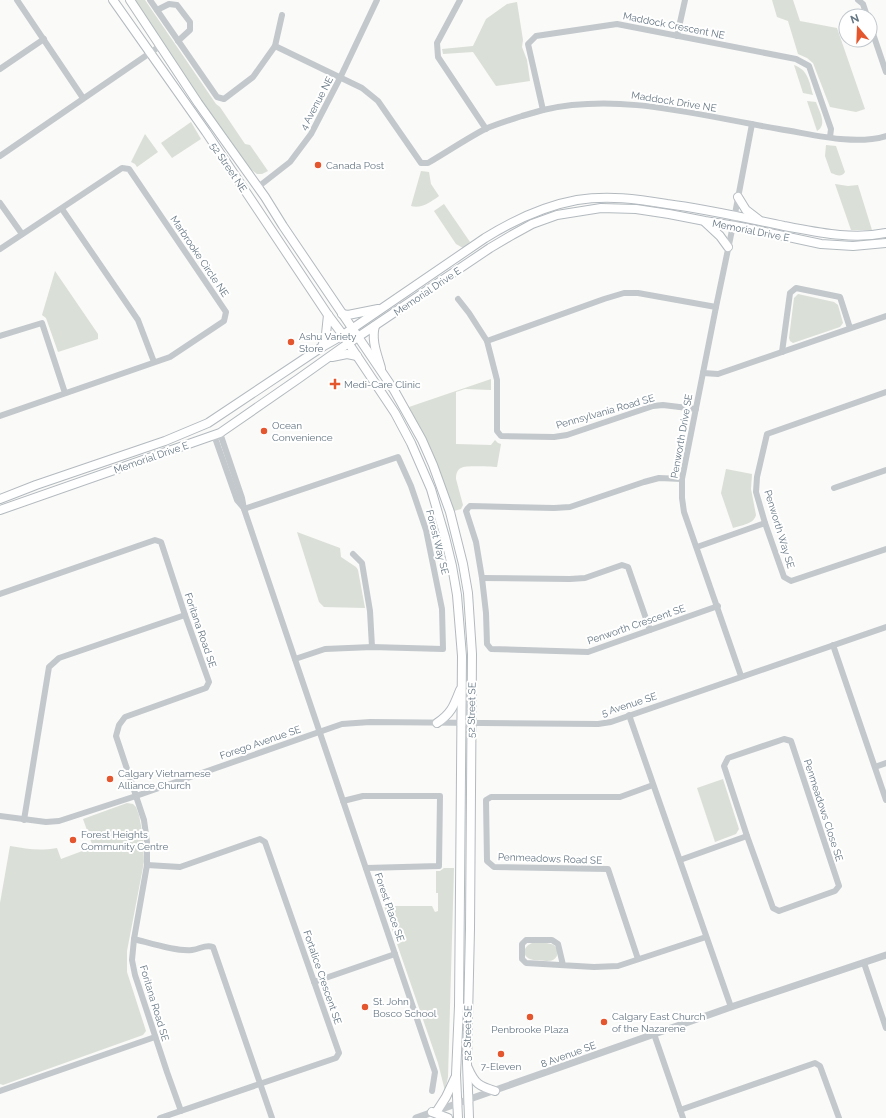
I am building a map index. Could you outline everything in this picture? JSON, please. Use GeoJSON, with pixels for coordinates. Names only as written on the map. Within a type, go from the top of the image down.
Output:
{"type":"FeatureCollection","features":[{"type":"Feature","properties":{"kind":"main road","name":"52 Street NE"},"geometry":{"type":"LineString","coordinates":[[113,0],[206,132],[328,315],[343,335]]}},
{"type":"Feature","properties":{"kind":"main road","name":"52 Street NE"},"geometry":{"type":"LineString","coordinates":[[130,0],[198,102],[258,187],[352,329]]}},
{"type":"Feature","properties":{"kind":"main road"},"geometry":{"type":"LineString","coordinates":[[738,197],[746,210],[761,221]]}},
{"type":"Feature","properties":{"kind":"main road","name":"Memorial Drive E"},"geometry":{"type":"LineString","coordinates":[[0,500],[36,485],[165,441],[208,423],[322,347],[352,329],[500,228],[554,205],[585,199],[622,198],[688,207],[827,234],[855,236],[886,233]]}},
{"type":"Feature","properties":{"kind":"main road","name":"Memorial Drive E"},"geometry":{"type":"LineString","coordinates":[[0,510],[217,434],[490,248],[532,224],[557,216],[601,208],[636,209],[733,226],[821,244],[853,246],[886,243]]}},
{"type":"Feature","properties":{"kind":"main road"},"geometry":{"type":"LineString","coordinates":[[705,221],[720,236],[728,247]]}},
{"type":"Feature","properties":{"kind":"main road"},"geometry":{"type":"LineString","coordinates":[[342,314],[348,315],[381,309]]}},
{"type":"Feature","properties":{"kind":"main road"},"geometry":{"type":"LineString","coordinates":[[322,347],[326,334],[328,315]]}},
{"type":"Feature","properties":{"kind":"main road"},"geometry":{"type":"LineString","coordinates":[[375,326],[373,336],[382,373]]}},
{"type":"Feature","properties":{"kind":"main road","name":"52 Street SE"},"geometry":{"type":"LineString","coordinates":[[352,329],[405,409],[425,447],[441,484],[456,533],[463,564],[470,614],[472,654],[470,929],[467,1063],[469,1118]]}},
{"type":"Feature","properties":{"kind":"main road","name":"52 Street SE"},"geometry":{"type":"LineString","coordinates":[[343,335],[395,413],[422,468],[435,502],[452,566],[462,656],[459,1006],[456,1075],[458,1118]]}},
{"type":"Feature","properties":{"kind":"main road"},"geometry":{"type":"LineString","coordinates":[[327,358],[344,354],[356,356]]}},
{"type":"Feature","properties":{"kind":"main road"},"geometry":{"type":"LineString","coordinates":[[437,723],[450,712],[462,685]]}},
{"type":"Feature","properties":{"kind":"main road"},"geometry":{"type":"LineString","coordinates":[[467,1063],[473,1079],[478,1084],[483,1088],[495,1090]]}},
{"type":"Feature","properties":{"kind":"main road"},"geometry":{"type":"LineString","coordinates":[[448,1118],[435,1112],[446,1097],[456,1075]]}},
{"type":"Feature","properties":{"kind":"street"},"geometry":{"type":"LineString","coordinates":[[17,0],[83,98]]}},
{"type":"Feature","properties":{"kind":"street"},"geometry":{"type":"LineString","coordinates":[[150,0],[217,98],[224,99],[253,77],[275,46],[282,15]]}},
{"type":"Feature","properties":{"kind":"street","name":"4 Avenue NE"},"geometry":{"type":"LineString","coordinates":[[247,194],[285,166],[312,134],[377,0]]}},
{"type":"Feature","properties":{"kind":"street"},"geometry":{"type":"LineString","coordinates":[[460,0],[437,43],[438,57],[486,129]]}},
{"type":"Feature","properties":{"kind":"street"},"geometry":{"type":"LineString","coordinates":[[677,36],[685,0]]}},
{"type":"Feature","properties":{"kind":"street"},"geometry":{"type":"LineString","coordinates":[[858,0],[863,4],[864,8]]}},
{"type":"Feature","properties":{"kind":"street"},"geometry":{"type":"LineString","coordinates":[[157,10],[170,4],[177,5],[190,22],[190,30],[178,41]]}},
{"type":"Feature","properties":{"kind":"street","name":"Maddock Crescent NE"},"geometry":{"type":"LineString","coordinates":[[543,110],[528,44],[536,36],[617,24],[796,59],[809,66],[831,129],[830,137]]}},
{"type":"Feature","properties":{"kind":"street"},"geometry":{"type":"LineString","coordinates":[[0,69],[44,39]]}},
{"type":"Feature","properties":{"kind":"street"},"geometry":{"type":"LineString","coordinates":[[0,156],[160,46]]}},
{"type":"Feature","properties":{"kind":"street"},"geometry":{"type":"LineString","coordinates":[[275,46],[340,78]]}},
{"type":"Feature","properties":{"kind":"street"},"geometry":{"type":"LineString","coordinates":[[878,48],[886,72]]}},
{"type":"Feature","properties":{"kind":"street","name":"Maddock Drive NE"},"geometry":{"type":"LineString","coordinates":[[340,78],[362,88],[378,100],[421,163],[428,163],[486,129],[543,110],[578,105],[622,104],[670,109],[856,141],[879,139],[886,136]]}},
{"type":"Feature","properties":{"kind":"street","name":"Penworth Drive SE"},"geometry":{"type":"LineString","coordinates":[[741,676],[718,606],[684,512],[682,479],[752,124]]}},
{"type":"Feature","properties":{"kind":"street","name":"Marbrooke Circle NE"},"geometry":{"type":"LineString","coordinates":[[0,249],[122,168],[129,169],[226,312],[224,321],[170,357],[0,416]]}},
{"type":"Feature","properties":{"kind":"street"},"geometry":{"type":"LineString","coordinates":[[0,204],[22,234]]}},
{"type":"Feature","properties":{"kind":"street"},"geometry":{"type":"LineString","coordinates":[[62,209],[138,320],[154,362]]}},
{"type":"Feature","properties":{"kind":"street"},"geometry":{"type":"LineString","coordinates":[[782,352],[790,293],[796,288],[840,297],[850,328]]}},
{"type":"Feature","properties":{"kind":"street"},"geometry":{"type":"LineString","coordinates":[[487,341],[624,293],[638,293],[716,307]]}},
{"type":"Feature","properties":{"kind":"street","name":"Pennsylvania Road SE"},"geometry":{"type":"LineString","coordinates":[[458,299],[487,341],[496,374],[497,431],[501,436],[554,437],[567,435],[653,406],[663,405],[696,410]]}},
{"type":"Feature","properties":{"kind":"street"},"geometry":{"type":"LineString","coordinates":[[703,373],[718,374],[886,316]]}},
{"type":"Feature","properties":{"kind":"street"},"geometry":{"type":"LineString","coordinates":[[0,336],[42,323],[65,393]]}},
{"type":"Feature","properties":{"kind":"street","name":"Penworth Way SE"},"geometry":{"type":"LineString","coordinates":[[886,392],[767,434],[757,477],[756,492],[784,577],[791,581],[886,548]]}},
{"type":"Feature","properties":{"kind":"street","name":"Forest Place SE"},"geometry":{"type":"LineString","coordinates":[[217,434],[237,500],[244,509],[435,1072],[432,1091]]}},
{"type":"Feature","properties":{"kind":"street","name":"Forest Way SE"},"geometry":{"type":"LineString","coordinates":[[244,509],[398,457],[411,486],[426,530],[442,609],[443,649],[372,647],[325,649],[295,659]]}},
{"type":"Feature","properties":{"kind":"street"},"geometry":{"type":"LineString","coordinates":[[834,488],[886,470]]}},
{"type":"Feature","properties":{"kind":"street","name":"Penworth Crescent SE"},"geometry":{"type":"LineString","coordinates":[[682,479],[660,478],[570,507],[470,506],[466,511],[476,542],[482,578],[486,613],[487,644],[491,649],[588,652],[718,606]]}},
{"type":"Feature","properties":{"kind":"street"},"geometry":{"type":"LineString","coordinates":[[697,547],[765,523]]}},
{"type":"Feature","properties":{"kind":"street","name":"Foritana Road SE"},"geometry":{"type":"LineString","coordinates":[[0,594],[155,540],[161,542],[209,682],[206,688],[125,717],[119,725],[116,736],[144,820],[147,842],[147,865],[134,939],[132,960],[135,975],[155,1037],[181,1111]]}},
{"type":"Feature","properties":{"kind":"street"},"geometry":{"type":"LineString","coordinates":[[354,554],[362,563],[370,611],[372,647]]}},
{"type":"Feature","properties":{"kind":"street"},"geometry":{"type":"LineString","coordinates":[[482,578],[585,578],[622,564],[628,567],[650,630]]}},
{"type":"Feature","properties":{"kind":"street"},"geometry":{"type":"LineString","coordinates":[[24,820],[49,667],[59,658],[185,615]]}},
{"type":"Feature","properties":{"kind":"street","name":"5 Avenue SE"},"geometry":{"type":"LineString","coordinates":[[319,732],[342,724],[357,722],[598,724],[611,722],[886,626]]}},
{"type":"Feature","properties":{"kind":"street"},"geometry":{"type":"LineString","coordinates":[[833,645],[886,800]]}},
{"type":"Feature","properties":{"kind":"street"},"geometry":{"type":"LineString","coordinates":[[629,715],[731,1007]]}},
{"type":"Feature","properties":{"kind":"street","name":"Forego Avenue SE"},"geometry":{"type":"LineString","coordinates":[[0,816],[46,822],[59,821],[136,796],[319,732]]}},
{"type":"Feature","properties":{"kind":"street","name":"Penmeadows Close SE"},"geometry":{"type":"LineString","coordinates":[[784,739],[791,741],[839,886],[835,891],[779,911],[773,908],[747,836],[724,766],[728,758],[784,739]]}},
{"type":"Feature","properties":{"kind":"street"},"geometry":{"type":"LineString","coordinates":[[875,767],[886,763]]}},
{"type":"Feature","properties":{"kind":"street","name":"Penmeadows Road SE"},"geometry":{"type":"LineString","coordinates":[[638,959],[608,869],[494,867],[487,862],[486,800],[491,797],[620,797],[653,785]]}},
{"type":"Feature","properties":{"kind":"street"},"geometry":{"type":"LineString","coordinates":[[343,801],[363,796],[440,796],[439,866],[366,868]]}},
{"type":"Feature","properties":{"kind":"street"},"geometry":{"type":"LineString","coordinates":[[680,860],[747,836]]}},
{"type":"Feature","properties":{"kind":"street","name":"Fortalice Crescent SE"},"geometry":{"type":"LineString","coordinates":[[147,865],[180,867],[260,839],[265,842],[339,1053],[336,1058],[160,1118]]}},
{"type":"Feature","properties":{"kind":"street"},"geometry":{"type":"LineString","coordinates":[[563,965],[558,944],[552,940],[526,940],[522,944],[522,959],[526,963],[563,965],[604,967],[618,966],[706,937]]}},
{"type":"Feature","properties":{"kind":"street"},"geometry":{"type":"LineString","coordinates":[[134,939],[176,949],[192,950],[208,945],[213,947],[272,1118]]}},
{"type":"Feature","properties":{"kind":"street"},"geometry":{"type":"LineString","coordinates":[[314,982],[395,954]]}},
{"type":"Feature","properties":{"kind":"street","name":"8 Avenue SE"},"geometry":{"type":"LineString","coordinates":[[416,1118],[731,1007],[886,955]]}},
{"type":"Feature","properties":{"kind":"street"},"geometry":{"type":"LineString","coordinates":[[864,963],[886,1028]]}},
{"type":"Feature","properties":{"kind":"street"},"geometry":{"type":"LineString","coordinates":[[654,1034],[683,1118]]}},
{"type":"Feature","properties":{"kind":"street"},"geometry":{"type":"LineString","coordinates":[[0,1091],[155,1037]]}},
{"type":"Feature","properties":{"kind":"street"},"geometry":{"type":"LineString","coordinates":[[680,1110],[815,1063],[820,1066],[839,1118]]}},
{"type":"Feature","properties":{"kind":"shaded area"},"geometry":{"type":"Polygon","coordinates":[[[133,0],[145,0],[216,104],[220,107],[245,144],[250,145],[268,171],[262,174],[257,174],[246,166],[133,0]]]}},
{"type":"Feature","properties":{"kind":"shaded area"},"geometry":{"type":"Polygon","coordinates":[[[772,0],[793,0],[800,21],[837,28],[838,48],[844,48],[865,109],[856,112],[830,107],[813,63],[807,58],[798,54],[788,21],[777,17],[772,0]]]}},
{"type":"Feature","properties":{"kind":"shaded area"},"geometry":{"type":"Polygon","coordinates":[[[517,2],[523,40],[522,47],[527,60],[530,81],[496,86],[473,52],[443,54],[442,49],[473,46],[486,19],[507,4],[517,2]]]}},
{"type":"Feature","properties":{"kind":"shaded area"},"geometry":{"type":"Polygon","coordinates":[[[794,65],[799,67],[805,73],[813,95],[803,93],[794,65]]]}},
{"type":"Feature","properties":{"kind":"shaded area"},"geometry":{"type":"Polygon","coordinates":[[[807,101],[816,102],[821,114],[822,125],[817,131],[807,101]]]}},
{"type":"Feature","properties":{"kind":"shaded area"},"geometry":{"type":"Polygon","coordinates":[[[191,122],[201,139],[172,158],[161,143],[191,122]]]}},
{"type":"Feature","properties":{"kind":"shaded area"},"geometry":{"type":"Polygon","coordinates":[[[145,134],[158,152],[137,167],[131,162],[145,134]]]}},
{"type":"Feature","properties":{"kind":"shaded area"},"geometry":{"type":"Polygon","coordinates":[[[826,145],[836,146],[845,172],[842,175],[839,176],[831,173],[825,156],[826,145]]]}},
{"type":"Feature","properties":{"kind":"shaded area"},"geometry":{"type":"Polygon","coordinates":[[[421,171],[429,172],[431,184],[439,196],[429,203],[415,207],[411,206],[421,171]]]}},
{"type":"Feature","properties":{"kind":"shaded area"},"geometry":{"type":"Polygon","coordinates":[[[835,184],[848,186],[858,185],[872,230],[851,230],[835,184]]]}},
{"type":"Feature","properties":{"kind":"shaded area"},"geometry":{"type":"Polygon","coordinates":[[[444,204],[470,242],[463,248],[456,244],[434,211],[444,204]]]}},
{"type":"Feature","properties":{"kind":"shaded area"},"geometry":{"type":"Polygon","coordinates":[[[55,271],[98,334],[98,339],[58,352],[46,318],[42,315],[55,271]]]}},
{"type":"Feature","properties":{"kind":"shaded area"},"geometry":{"type":"Polygon","coordinates":[[[798,294],[834,302],[838,305],[843,323],[840,327],[793,343],[789,338],[794,298],[798,294]]]}},
{"type":"Feature","properties":{"kind":"shaded area"},"geometry":{"type":"Polygon","coordinates":[[[491,379],[491,390],[465,389],[456,392],[456,444],[491,445],[495,440],[501,444],[497,467],[464,467],[458,471],[456,479],[463,505],[461,509],[454,511],[433,456],[409,407],[491,379]]]}},
{"type":"Feature","properties":{"kind":"shaded area"},"geometry":{"type":"Polygon","coordinates":[[[726,469],[752,474],[751,489],[756,515],[755,518],[744,525],[733,528],[721,493],[726,469]]]}},
{"type":"Feature","properties":{"kind":"shaded area"},"geometry":{"type":"Polygon","coordinates":[[[297,532],[340,548],[341,557],[358,570],[365,608],[324,607],[319,602],[297,532]]]}},
{"type":"Feature","properties":{"kind":"shaded area"},"geometry":{"type":"Polygon","coordinates":[[[723,779],[739,829],[736,834],[715,842],[697,788],[723,779]]]}},
{"type":"Feature","properties":{"kind":"shaded area"},"geometry":{"type":"Polygon","coordinates":[[[127,803],[133,804],[136,807],[139,815],[143,837],[144,862],[127,951],[127,972],[146,1031],[143,1035],[3,1085],[0,1084],[0,903],[10,846],[33,849],[57,848],[61,859],[93,847],[83,819],[127,803]]]}},
{"type":"Feature","properties":{"kind":"shaded area"},"geometry":{"type":"Polygon","coordinates":[[[444,868],[454,868],[448,1077],[445,1091],[438,1063],[384,906],[432,906],[435,912],[438,911],[436,871],[440,871],[444,868]]]}},
{"type":"Feature","properties":{"kind":"shaded area"},"geometry":{"type":"Polygon","coordinates":[[[532,943],[546,943],[554,945],[558,954],[557,957],[551,961],[530,959],[525,955],[525,948],[532,943]]]}},
{"type":"Feature","properties":{"kind":"place","name":"Canada Post"},"geometry":{"type":"Point","coordinates":[318,165]}},
{"type":"Feature","properties":{"kind":"place","name":"Ashu Variety Store"},"geometry":{"type":"Point","coordinates":[291,342]}},
{"type":"Feature","properties":{"kind":"place","name":"Medi-Care Clinic"},"geometry":{"type":"Point","coordinates":[335,384]}},
{"type":"Feature","properties":{"kind":"place","name":"Ocean Convenience"},"geometry":{"type":"Point","coordinates":[264,431]}},
{"type":"Feature","properties":{"kind":"place","name":"Calgary Vietnamese Alliance Church"},"geometry":{"type":"Point","coordinates":[110,779]}},
{"type":"Feature","properties":{"kind":"place","name":"Forest Heights Community Centre"},"geometry":{"type":"Point","coordinates":[73,840]}},
{"type":"Feature","properties":{"kind":"place","name":"St. John Bosco School"},"geometry":{"type":"Point","coordinates":[365,1007]}},
{"type":"Feature","properties":{"kind":"place","name":"Penbrooke Plaza"},"geometry":{"type":"Point","coordinates":[530,1017]}},
{"type":"Feature","properties":{"kind":"place","name":"Calgary East Church of the Nazarene"},"geometry":{"type":"Point","coordinates":[604,1022]}},
{"type":"Feature","properties":{"kind":"place","name":"7-Eleven"},"geometry":{"type":"Point","coordinates":[501,1054]}}]}
